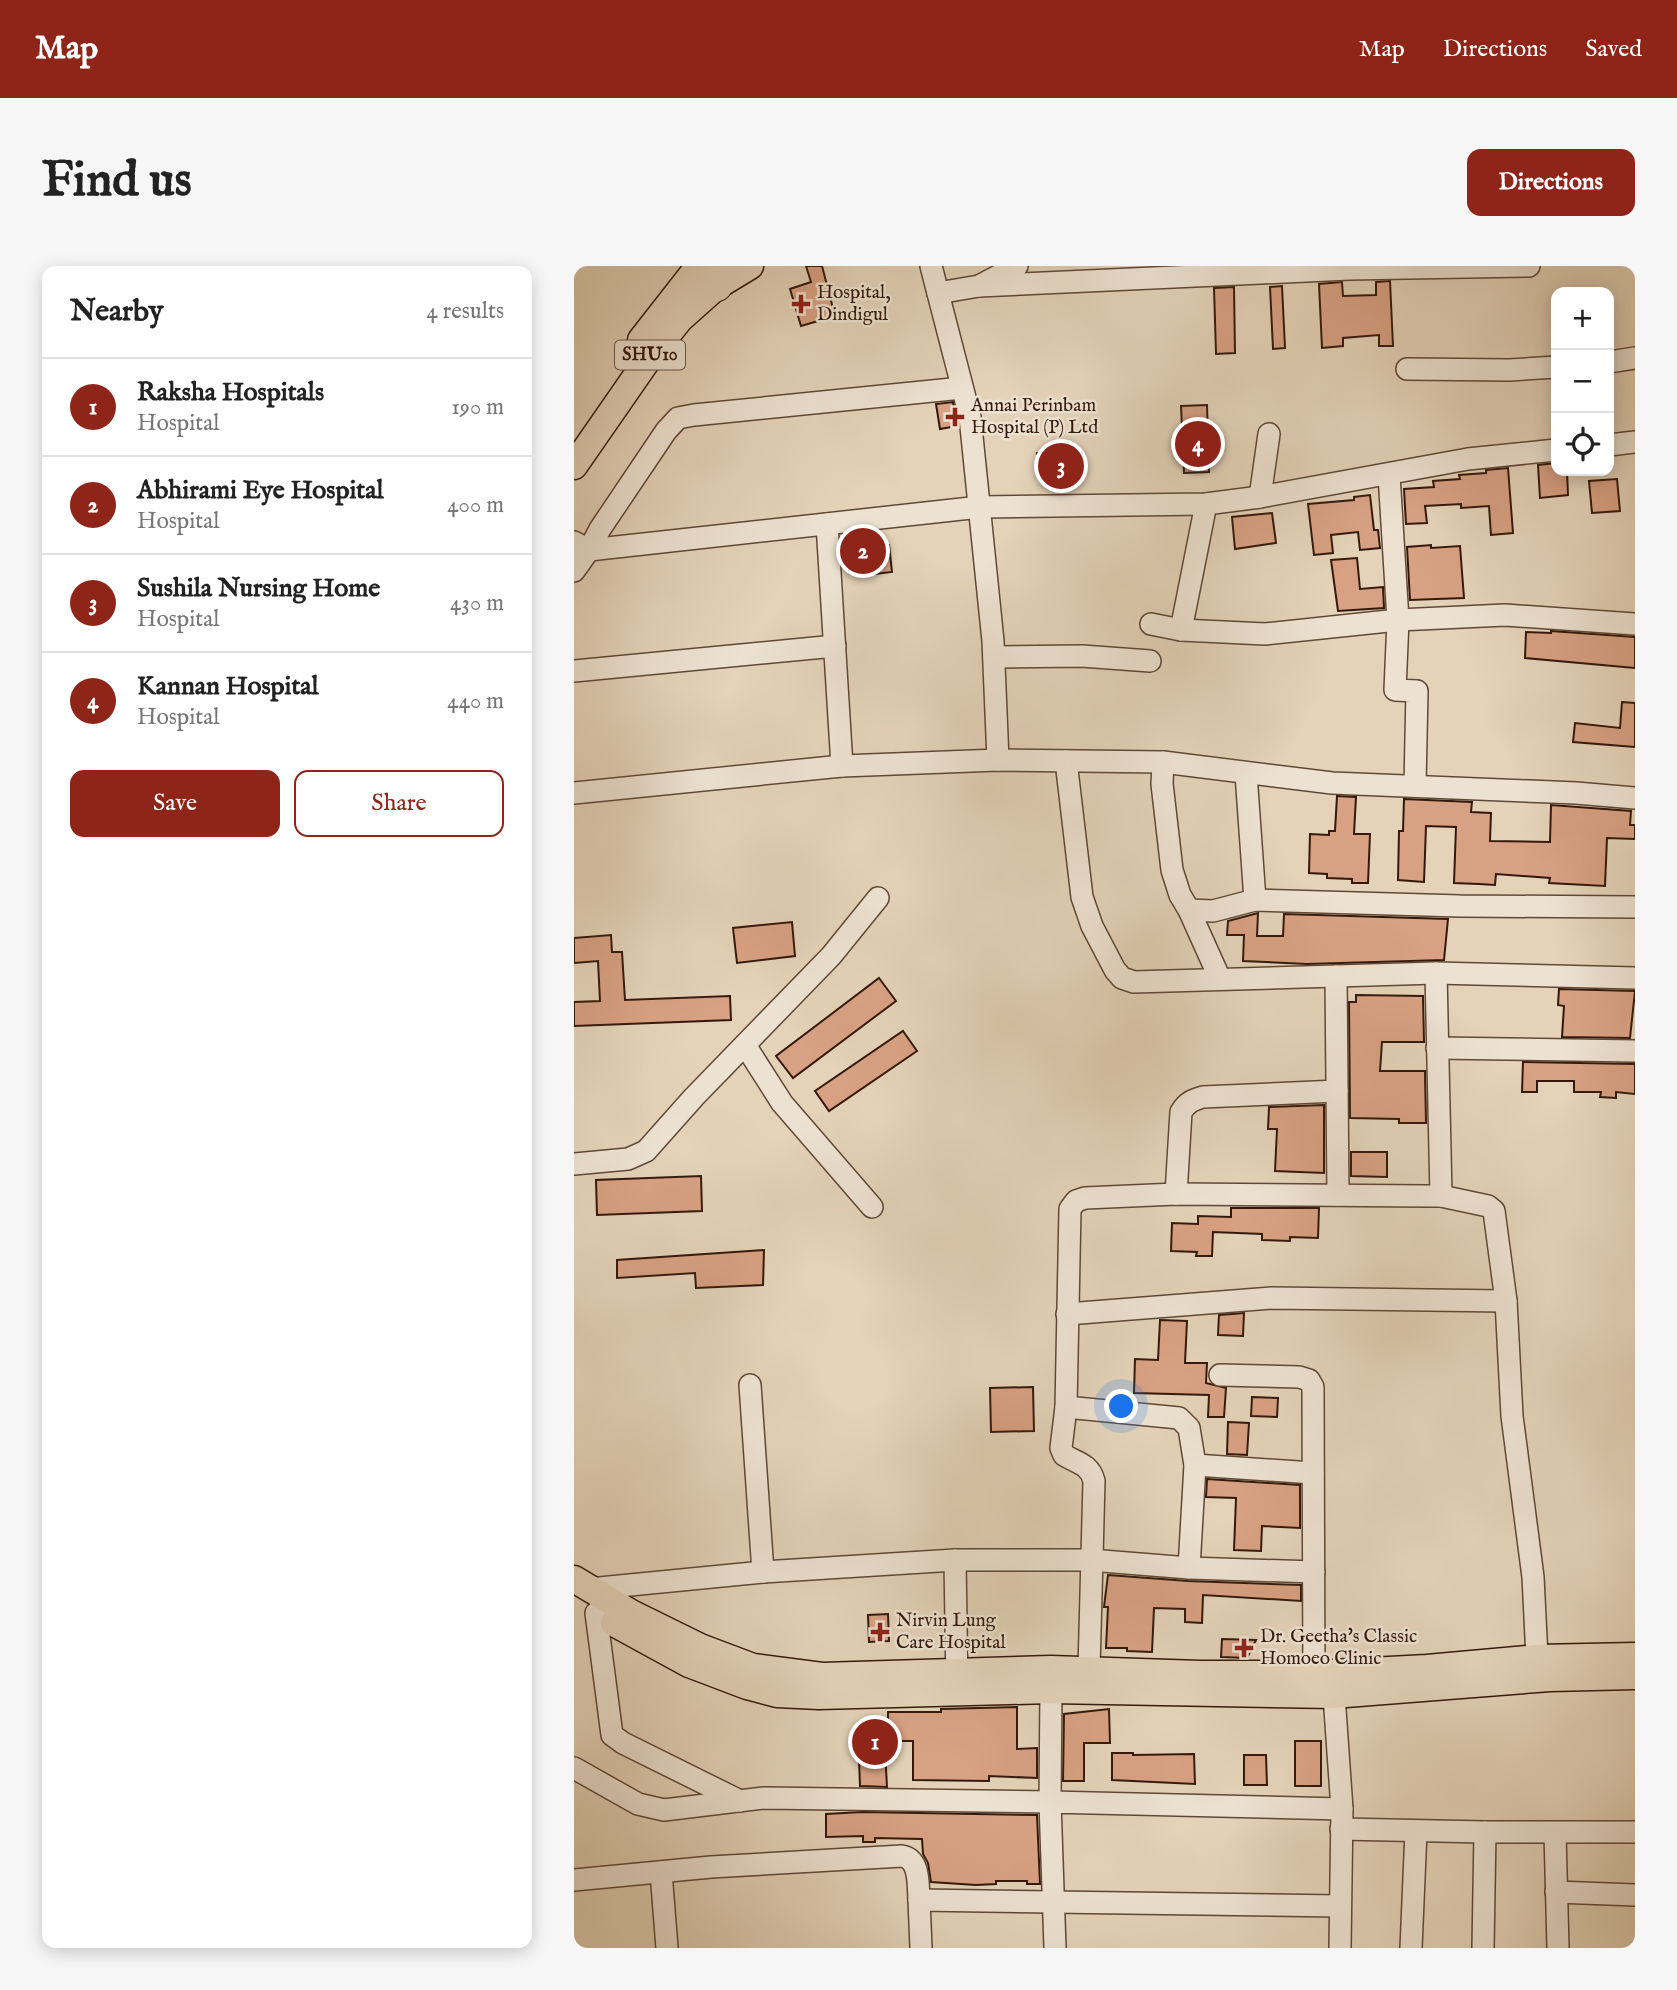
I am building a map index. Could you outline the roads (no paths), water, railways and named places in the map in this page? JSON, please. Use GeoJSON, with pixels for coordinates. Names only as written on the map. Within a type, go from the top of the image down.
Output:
{"type":"FeatureCollection","features":[{"type":"Feature","properties":{"kind":"main road","name":"SHU10"},"geometry":{"type":"LineString","coordinates":[[574,436],[632,351],[705,270],[750,266]]}},
{"type":"Feature","properties":{"kind":"main road","name":"SHU10"},"geometry":{"type":"LineString","coordinates":[[574,466],[651,355],[680,320],[705,270]]}},
{"type":"Feature","properties":{"kind":"main road"},"geometry":{"type":"LineString","coordinates":[[583,1596],[753,1667],[822,1676],[1051,1689],[1635,1676]]}},
{"type":"Feature","properties":{"kind":"main road"},"geometry":{"type":"LineString","coordinates":[[956,1682],[1088,1669],[1200,1674],[1323,1684],[1427,1668],[1537,1658],[1635,1656]]}},
{"type":"Feature","properties":{"kind":"street"},"geometry":{"type":"LineString","coordinates":[[932,266],[970,417],[994,657],[998,760]]}},
{"type":"Feature","properties":{"kind":"street"},"geometry":{"type":"LineString","coordinates":[[979,286],[1017,266]]}},
{"type":"Feature","properties":{"kind":"street"},"geometry":{"type":"LineString","coordinates":[[938,293],[979,286],[1272,270],[1529,266]]}},
{"type":"Feature","properties":{"kind":"street"},"geometry":{"type":"LineString","coordinates":[[1614,361],[1635,358]]}},
{"type":"Feature","properties":{"kind":"street"},"geometry":{"type":"LineString","coordinates":[[1408,369],[1510,370],[1551,367]]}},
{"type":"Feature","properties":{"kind":"street"},"geometry":{"type":"LineString","coordinates":[[574,571],[581,546],[600,529],[666,431],[678,418],[962,388]]}},
{"type":"Feature","properties":{"kind":"street"},"geometry":{"type":"LineString","coordinates":[[1260,497],[1269,433]]}},
{"type":"Feature","properties":{"kind":"street"},"geometry":{"type":"LineString","coordinates":[[1614,444],[1635,442]]}},
{"type":"Feature","properties":{"kind":"street"},"geometry":{"type":"LineString","coordinates":[[581,546],[980,507],[1206,503],[1260,497],[1455,461],[1551,451]]}},
{"type":"Feature","properties":{"kind":"street"},"geometry":{"type":"LineString","coordinates":[[1389,475],[1398,620],[1395,690],[1417,691],[1415,785]]}},
{"type":"Feature","properties":{"kind":"street"},"geometry":{"type":"LineString","coordinates":[[1181,631],[1206,503]]}},
{"type":"Feature","properties":{"kind":"street"},"geometry":{"type":"LineString","coordinates":[[827,524],[842,766]]}},
{"type":"Feature","properties":{"kind":"street"},"geometry":{"type":"LineString","coordinates":[[1151,624],[1181,631],[1265,634],[1398,620],[1505,615],[1635,624]]}},
{"type":"Feature","properties":{"kind":"street"},"geometry":{"type":"LineString","coordinates":[[574,671],[835,646]]}},
{"type":"Feature","properties":{"kind":"street"},"geometry":{"type":"LineString","coordinates":[[994,657],[1082,656],[1150,661]]}},
{"type":"Feature","properties":{"kind":"street"},"geometry":{"type":"LineString","coordinates":[[574,793],[842,766],[998,760],[1163,762],[1332,783],[1415,785],[1635,798]]}},
{"type":"Feature","properties":{"kind":"street"},"geometry":{"type":"LineString","coordinates":[[1066,761],[1082,897],[1091,926],[1122,978],[1134,982],[1436,974],[1635,978]]}},
{"type":"Feature","properties":{"kind":"street"},"geometry":{"type":"LineString","coordinates":[[1163,762],[1162,784],[1172,870],[1180,895],[1220,979]]}},
{"type":"Feature","properties":{"kind":"street"},"geometry":{"type":"LineString","coordinates":[[1246,774],[1255,900]]}},
{"type":"Feature","properties":{"kind":"street"},"geometry":{"type":"LineString","coordinates":[[574,1164],[628,1159],[646,1151],[694,1097],[831,956],[878,898]]}},
{"type":"Feature","properties":{"kind":"street"},"geometry":{"type":"LineString","coordinates":[[1189,910],[1213,911],[1255,900],[1461,906],[1635,907]]}},
{"type":"Feature","properties":{"kind":"street"},"geometry":{"type":"LineString","coordinates":[[1436,974],[1441,1196]]}},
{"type":"Feature","properties":{"kind":"street"},"geometry":{"type":"LineString","coordinates":[[1336,976],[1338,1195]]}},
{"type":"Feature","properties":{"kind":"street"},"geometry":{"type":"LineString","coordinates":[[745,1045],[782,1103],[872,1207]]}},
{"type":"Feature","properties":{"kind":"street"},"geometry":{"type":"LineString","coordinates":[[1437,1048],[1635,1051]]}},
{"type":"Feature","properties":{"kind":"street"},"geometry":{"type":"LineString","coordinates":[[1176,1194],[1181,1112],[1191,1101],[1203,1097],[1337,1091]]}},
{"type":"Feature","properties":{"kind":"street"},"geometry":{"type":"LineString","coordinates":[[1088,1669],[1094,1481],[1087,1466],[1063,1455],[1061,1448],[1066,1407],[1070,1209],[1076,1201],[1085,1198],[1176,1194],[1441,1196],[1488,1206],[1494,1211],[1506,1301],[1512,1416],[1533,1577],[1537,1658]]}},
{"type":"Feature","properties":{"kind":"street"},"geometry":{"type":"LineString","coordinates":[[1067,1314],[1272,1298],[1506,1301]]}},
{"type":"Feature","properties":{"kind":"street"},"geometry":{"type":"LineString","coordinates":[[1220,1375],[1299,1377],[1309,1380],[1315,1396],[1314,1572],[1323,1684],[1341,1819],[1340,1948]]}},
{"type":"Feature","properties":{"kind":"street"},"geometry":{"type":"LineString","coordinates":[[750,1385],[763,1572]]}},
{"type":"Feature","properties":{"kind":"street"},"geometry":{"type":"LineString","coordinates":[[1066,1407],[1179,1418],[1189,1428],[1195,1465],[1189,1569]]}},
{"type":"Feature","properties":{"kind":"street"},"geometry":{"type":"LineString","coordinates":[[1195,1465],[1313,1473]]}},
{"type":"Feature","properties":{"kind":"street"},"geometry":{"type":"LineString","coordinates":[[740,1801],[612,1735],[583,1596],[763,1572],[955,1560],[1090,1560],[1189,1569],[1314,1572]]}},
{"type":"Feature","properties":{"kind":"street"},"geometry":{"type":"LineString","coordinates":[[955,1560],[956,1682]]}},
{"type":"Feature","properties":{"kind":"street"},"geometry":{"type":"LineString","coordinates":[[1051,1689],[1050,1802],[1055,1948]]}},
{"type":"Feature","properties":{"kind":"street"},"geometry":{"type":"LineString","coordinates":[[574,1768],[638,1804],[664,1811],[764,1798],[1050,1802],[1341,1819],[1416,1831],[1635,1832]]}},
{"type":"Feature","properties":{"kind":"street"},"geometry":{"type":"LineString","coordinates":[[1411,1948],[1416,1831]]}},
{"type":"Feature","properties":{"kind":"street"},"geometry":{"type":"LineString","coordinates":[[1483,1948],[1485,1832]]}},
{"type":"Feature","properties":{"kind":"street"},"geometry":{"type":"LineString","coordinates":[[1555,1833],[1558,1948]]}},
{"type":"Feature","properties":{"kind":"street"},"geometry":{"type":"LineString","coordinates":[[574,1880],[724,1866],[909,1857],[914,1863],[919,1899],[921,1948]]}},
{"type":"Feature","properties":{"kind":"street"},"geometry":{"type":"LineString","coordinates":[[662,1872],[667,1948]]}},
{"type":"Feature","properties":{"kind":"street"},"geometry":{"type":"LineString","coordinates":[[1556,1892],[1635,1895]]}},
{"type":"Feature","properties":{"kind":"street"},"geometry":{"type":"LineString","coordinates":[[919,1899],[1340,1906]]}},
{"type":"Feature","properties":{"kind":"place","name":"Hospital, Dindigul"},"geometry":{"type":"Point","coordinates":[801,304]}},
{"type":"Feature","properties":{"kind":"place","name":"Annai Perinbam Hospital (P) Ltd"},"geometry":{"type":"Point","coordinates":[955,417]}},
{"type":"Feature","properties":{"kind":"place","name":"Kannan Hospital"},"geometry":{"type":"Point","coordinates":[1198,444]}},
{"type":"Feature","properties":{"kind":"place","name":"Sushila Nursing Home"},"geometry":{"type":"Point","coordinates":[1061,466]}},
{"type":"Feature","properties":{"kind":"place","name":"Abhirami Eye Hospital"},"geometry":{"type":"Point","coordinates":[863,551]}},
{"type":"Feature","properties":{"kind":"place","name":"Nirvin Lung Care Hospital"},"geometry":{"type":"Point","coordinates":[880,1632]}},
{"type":"Feature","properties":{"kind":"place","name":"Dr. Geetha's Classic Homoeo Clinic"},"geometry":{"type":"Point","coordinates":[1244,1648]}},
{"type":"Feature","properties":{"kind":"place","name":"Raksha Hospitals"},"geometry":{"type":"Point","coordinates":[875,1742]}}]}
